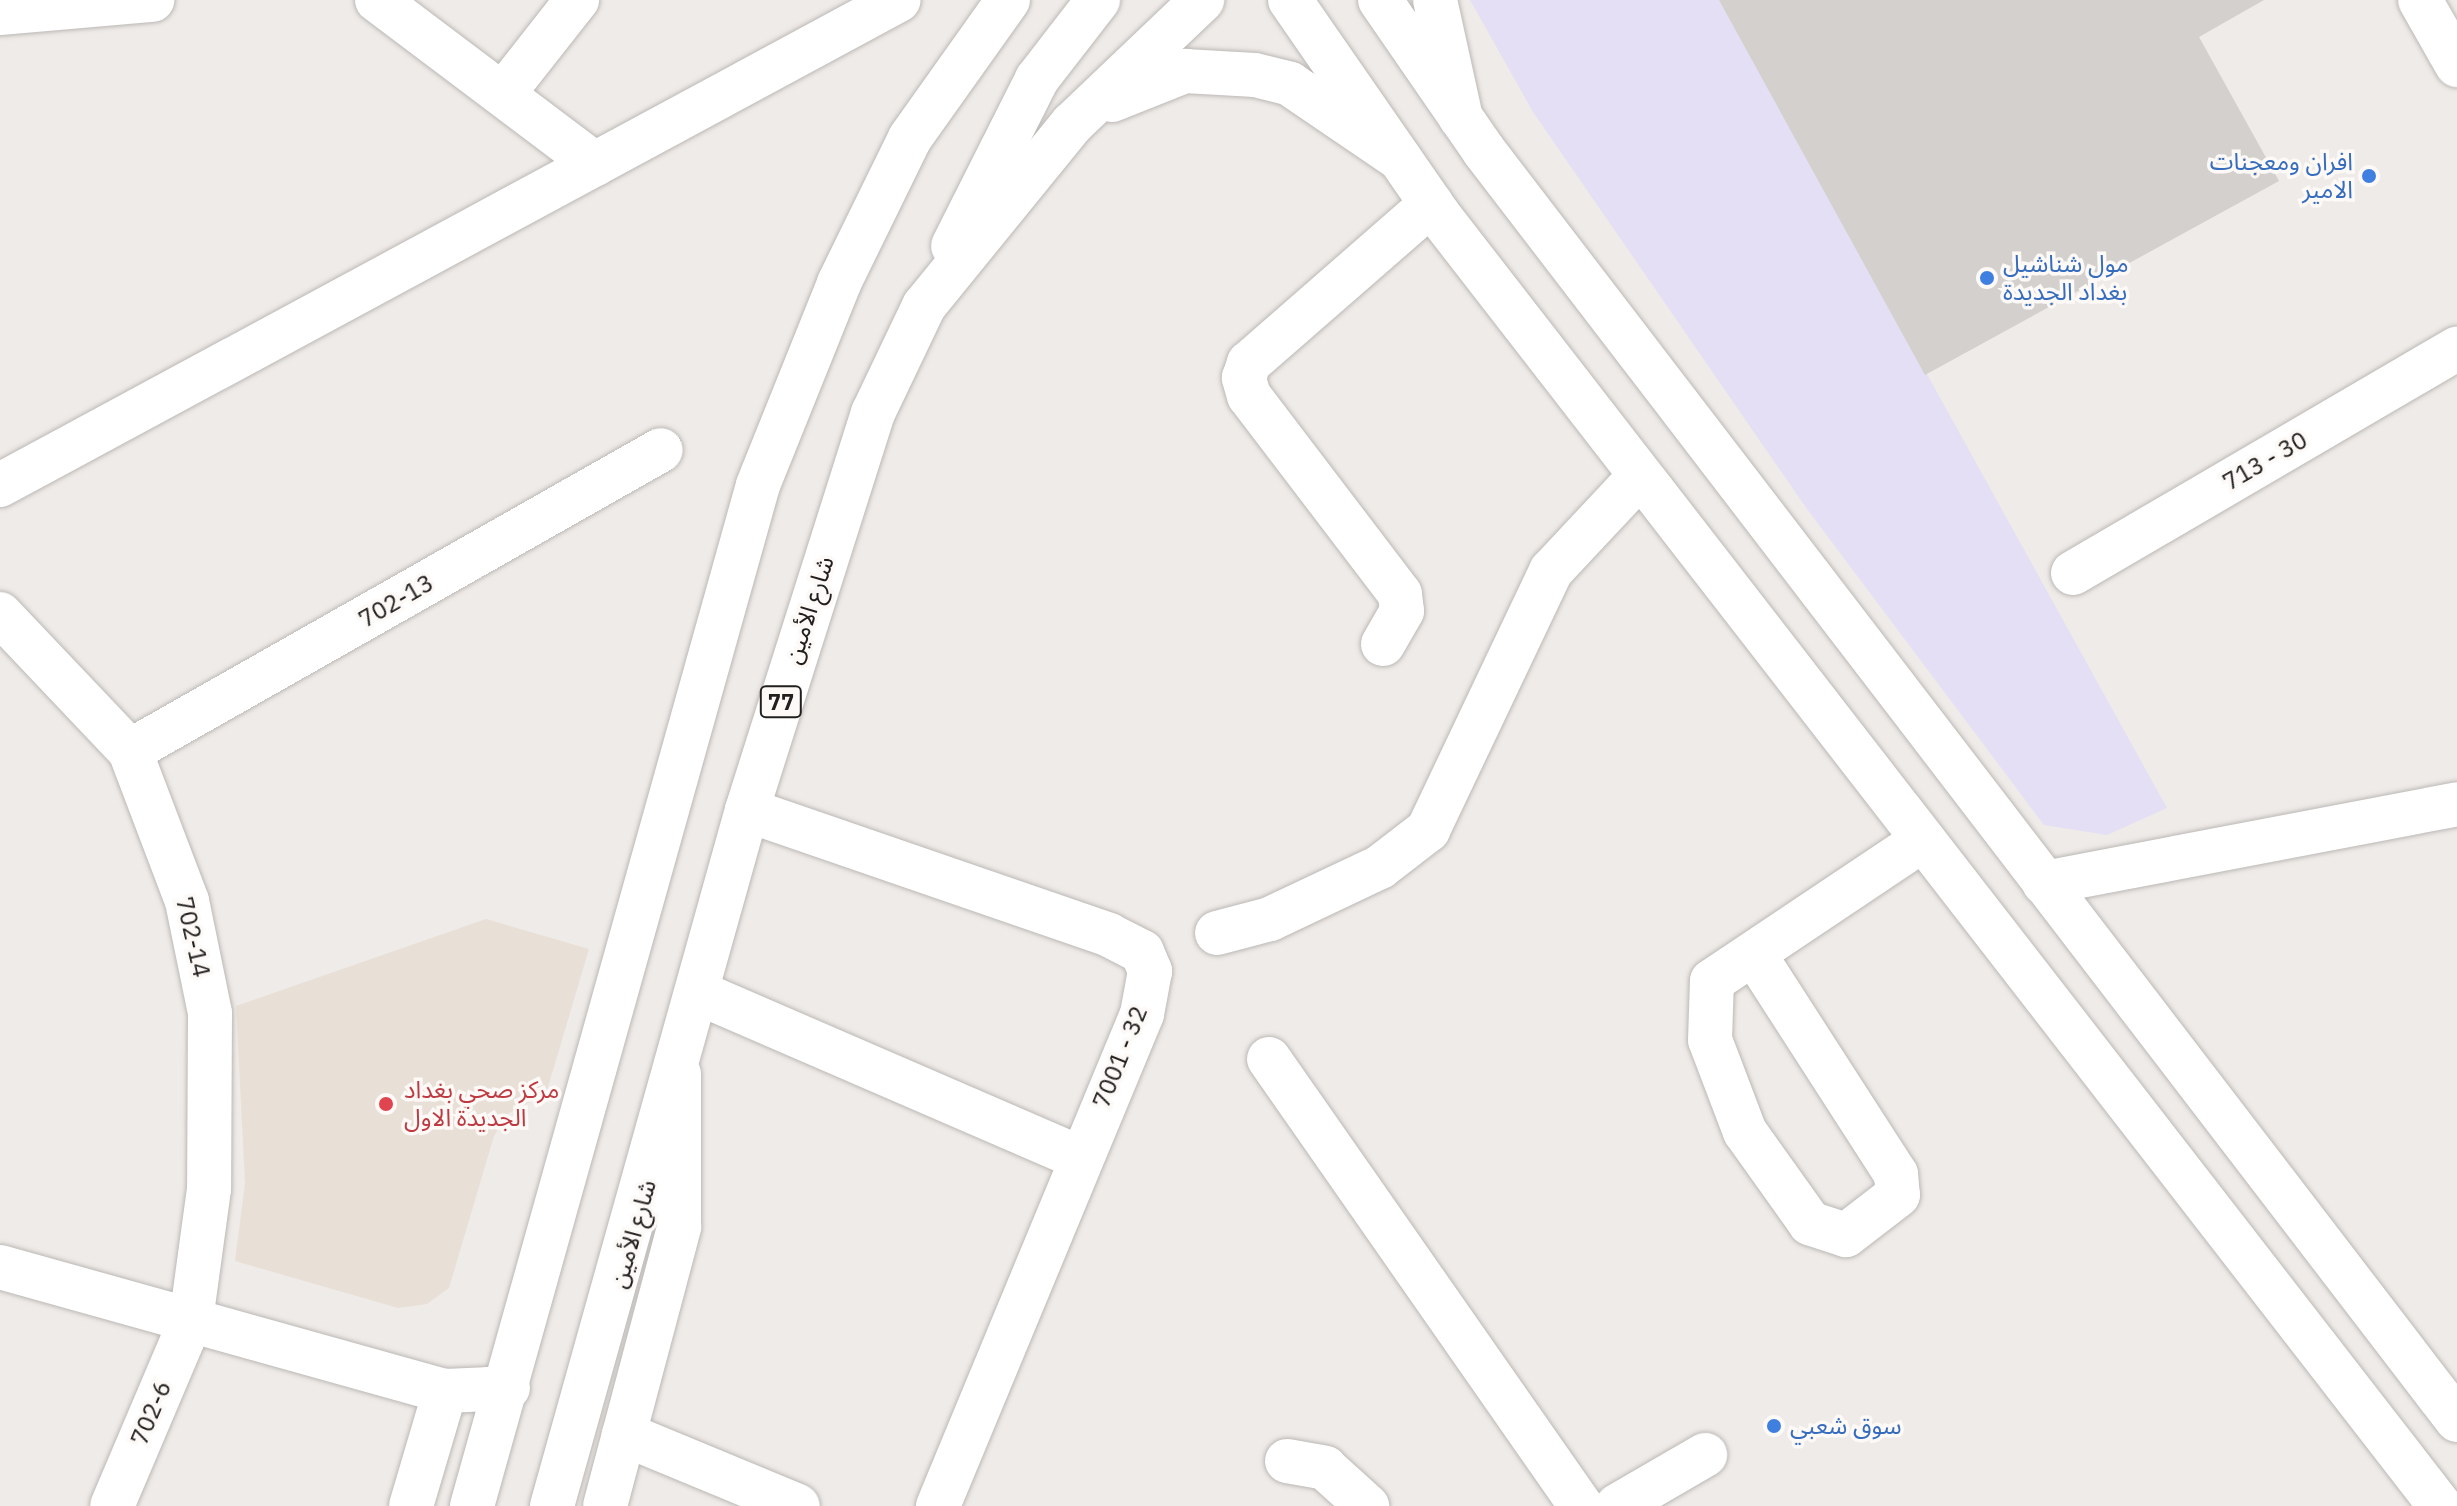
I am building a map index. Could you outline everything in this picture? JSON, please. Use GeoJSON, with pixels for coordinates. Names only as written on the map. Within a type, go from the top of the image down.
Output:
{"type":"FeatureCollection","features":[{"type":"Feature","properties":{"kind":"street"},"geometry":{"type":"LineString","coordinates":[[0,13],[152,0]]}},
{"type":"Feature","properties":{"kind":"street"},"geometry":{"type":"LineString","coordinates":[[377,0],[595,164]]}},
{"type":"Feature","properties":{"kind":"street"},"geometry":{"type":"LineString","coordinates":[[503,94],[577,0]]}},
{"type":"Feature","properties":{"kind":"street"},"geometry":{"type":"LineString","coordinates":[[0,485],[899,0]]}},
{"type":"Feature","properties":{"kind":"street"},"geometry":{"type":"LineString","coordinates":[[472,1506],[508,1388],[758,485],[839,283],[910,138],[1008,0]]}},
{"type":"Feature","properties":{"kind":"street"},"geometry":{"type":"LineString","coordinates":[[924,306],[1037,79],[1098,0]]}},
{"type":"Feature","properties":{"kind":"street","name":"شارع الأمين"},"geometry":{"type":"LineString","coordinates":[[552,1506],[679,1070],[747,810],[873,413],[924,306],[1072,124],[1202,0]]}},
{"type":"Feature","properties":{"kind":"street"},"geometry":{"type":"LineString","coordinates":[[1290,0],[1431,204],[2440,1506]]}},
{"type":"Feature","properties":{"kind":"street"},"geometry":{"type":"LineString","coordinates":[[1380,0],[1461,118],[2457,1420]]}},
{"type":"Feature","properties":{"kind":"street"},"geometry":{"type":"LineString","coordinates":[[1435,0],[1461,118]]}},
{"type":"Feature","properties":{"kind":"street"},"geometry":{"type":"LineString","coordinates":[[2420,0],[2457,65]]}},
{"type":"Feature","properties":{"kind":"street"},"geometry":{"type":"LineString","coordinates":[[1072,124],[1155,78],[1217,71],[1290,84],[1399,158]]}},
{"type":"Feature","properties":{"kind":"street"},"geometry":{"type":"LineString","coordinates":[[1383,644],[1402,611],[1400,594],[1249,396],[1244,378],[1249,363],[1431,204]]}},
{"type":"Feature","properties":{"kind":"street","name":"713 - 30"},"geometry":{"type":"LineString","coordinates":[[2073,573],[2457,349]]}},
{"type":"Feature","properties":{"kind":"street","name":"702-13"},"geometry":{"type":"LineString","coordinates":[[130,751],[661,450]]}},
{"type":"Feature","properties":{"kind":"street"},"geometry":{"type":"LineString","coordinates":[[1217,933],[1270,919],[1380,867],[1428,830],[1551,571],[1640,476]]}},
{"type":"Feature","properties":{"kind":"street","name":"702-14"},"geometry":{"type":"LineString","coordinates":[[0,614],[130,751],[187,901],[210,1013],[209,1189],[191,1320]]}},
{"type":"Feature","properties":{"kind":"street"},"geometry":{"type":"LineString","coordinates":[[2044,883],[2457,804]]}},
{"type":"Feature","properties":{"kind":"street","name":"7001 - 32"},"geometry":{"type":"LineString","coordinates":[[747,810],[1109,935],[1142,952],[1150,971],[1142,1014],[1078,1157],[938,1506]]}},
{"type":"Feature","properties":{"kind":"street"},"geometry":{"type":"LineString","coordinates":[[1754,954],[1896,1174],[1898,1195],[1846,1235],[1810,1223],[1745,1132],[1710,1040],[1712,981],[1923,840]]}},
{"type":"Feature","properties":{"kind":"street"},"geometry":{"type":"LineString","coordinates":[[699,993],[1078,1157]]}},
{"type":"Feature","properties":{"kind":"street"},"geometry":{"type":"LineString","coordinates":[[1269,1059],[1581,1506]]}},
{"type":"Feature","properties":{"kind":"street"},"geometry":{"type":"LineString","coordinates":[[605,1506],[679,1227],[679,1070]]}},
{"type":"Feature","properties":{"kind":"street"},"geometry":{"type":"LineString","coordinates":[[0,1267],[445,1391],[508,1388]]}},
{"type":"Feature","properties":{"kind":"street","name":"702-6"},"geometry":{"type":"LineString","coordinates":[[112,1506],[191,1320]]}},
{"type":"Feature","properties":{"kind":"street"},"geometry":{"type":"LineString","coordinates":[[411,1506],[445,1391]]}},
{"type":"Feature","properties":{"kind":"street"},"geometry":{"type":"LineString","coordinates":[[624,1434],[798,1506]]}},
{"type":"Feature","properties":{"kind":"street"},"geometry":{"type":"LineString","coordinates":[[1617,1506],[1705,1455]]}},
{"type":"Feature","properties":{"kind":"street"},"geometry":{"type":"LineString","coordinates":[[1287,1461],[1325,1468],[1367,1506]]}},
{"type":"Feature","properties":{"kind":"shaded area"},"geometry":{"type":"Polygon","coordinates":[[[1470,0],[1720,0],[2167,808],[2107,835],[2044,825],[1807,509],[1533,112],[1470,0]]]}},
{"type":"Feature","properties":{"kind":"shaded area","name":"مركز صحي بغداد الجديدة الاول"},"geometry":{"type":"Polygon","coordinates":[[[486,919],[589,949],[546,1094],[507,1114],[494,1136],[449,1288],[427,1304],[398,1308],[235,1261],[245,1183],[236,1006],[486,919]]]}},
{"type":"Feature","properties":{"kind":"building","name":"مول شناشيل بغداد الجديدة"},"geometry":{"type":"Polygon","coordinates":[[[1719,0],[2264,0],[2199,37],[2279,181],[1925,375],[1719,0]]]}},
{"type":"Feature","properties":{"kind":"place","name":"افران ومعجنات الامير"},"geometry":{"type":"Point","coordinates":[2369,176]}},
{"type":"Feature","properties":{"kind":"place","name":"مول شناشيل بغداد الجديدة"},"geometry":{"type":"Point","coordinates":[1987,278]}},
{"type":"Feature","properties":{"kind":"place","name":"مركز صحي بغداد الجديدة الاول"},"geometry":{"type":"Point","coordinates":[386,1104]}},
{"type":"Feature","properties":{"kind":"place","name":"سوق شعبي"},"geometry":{"type":"Point","coordinates":[1774,1426]}}]}
